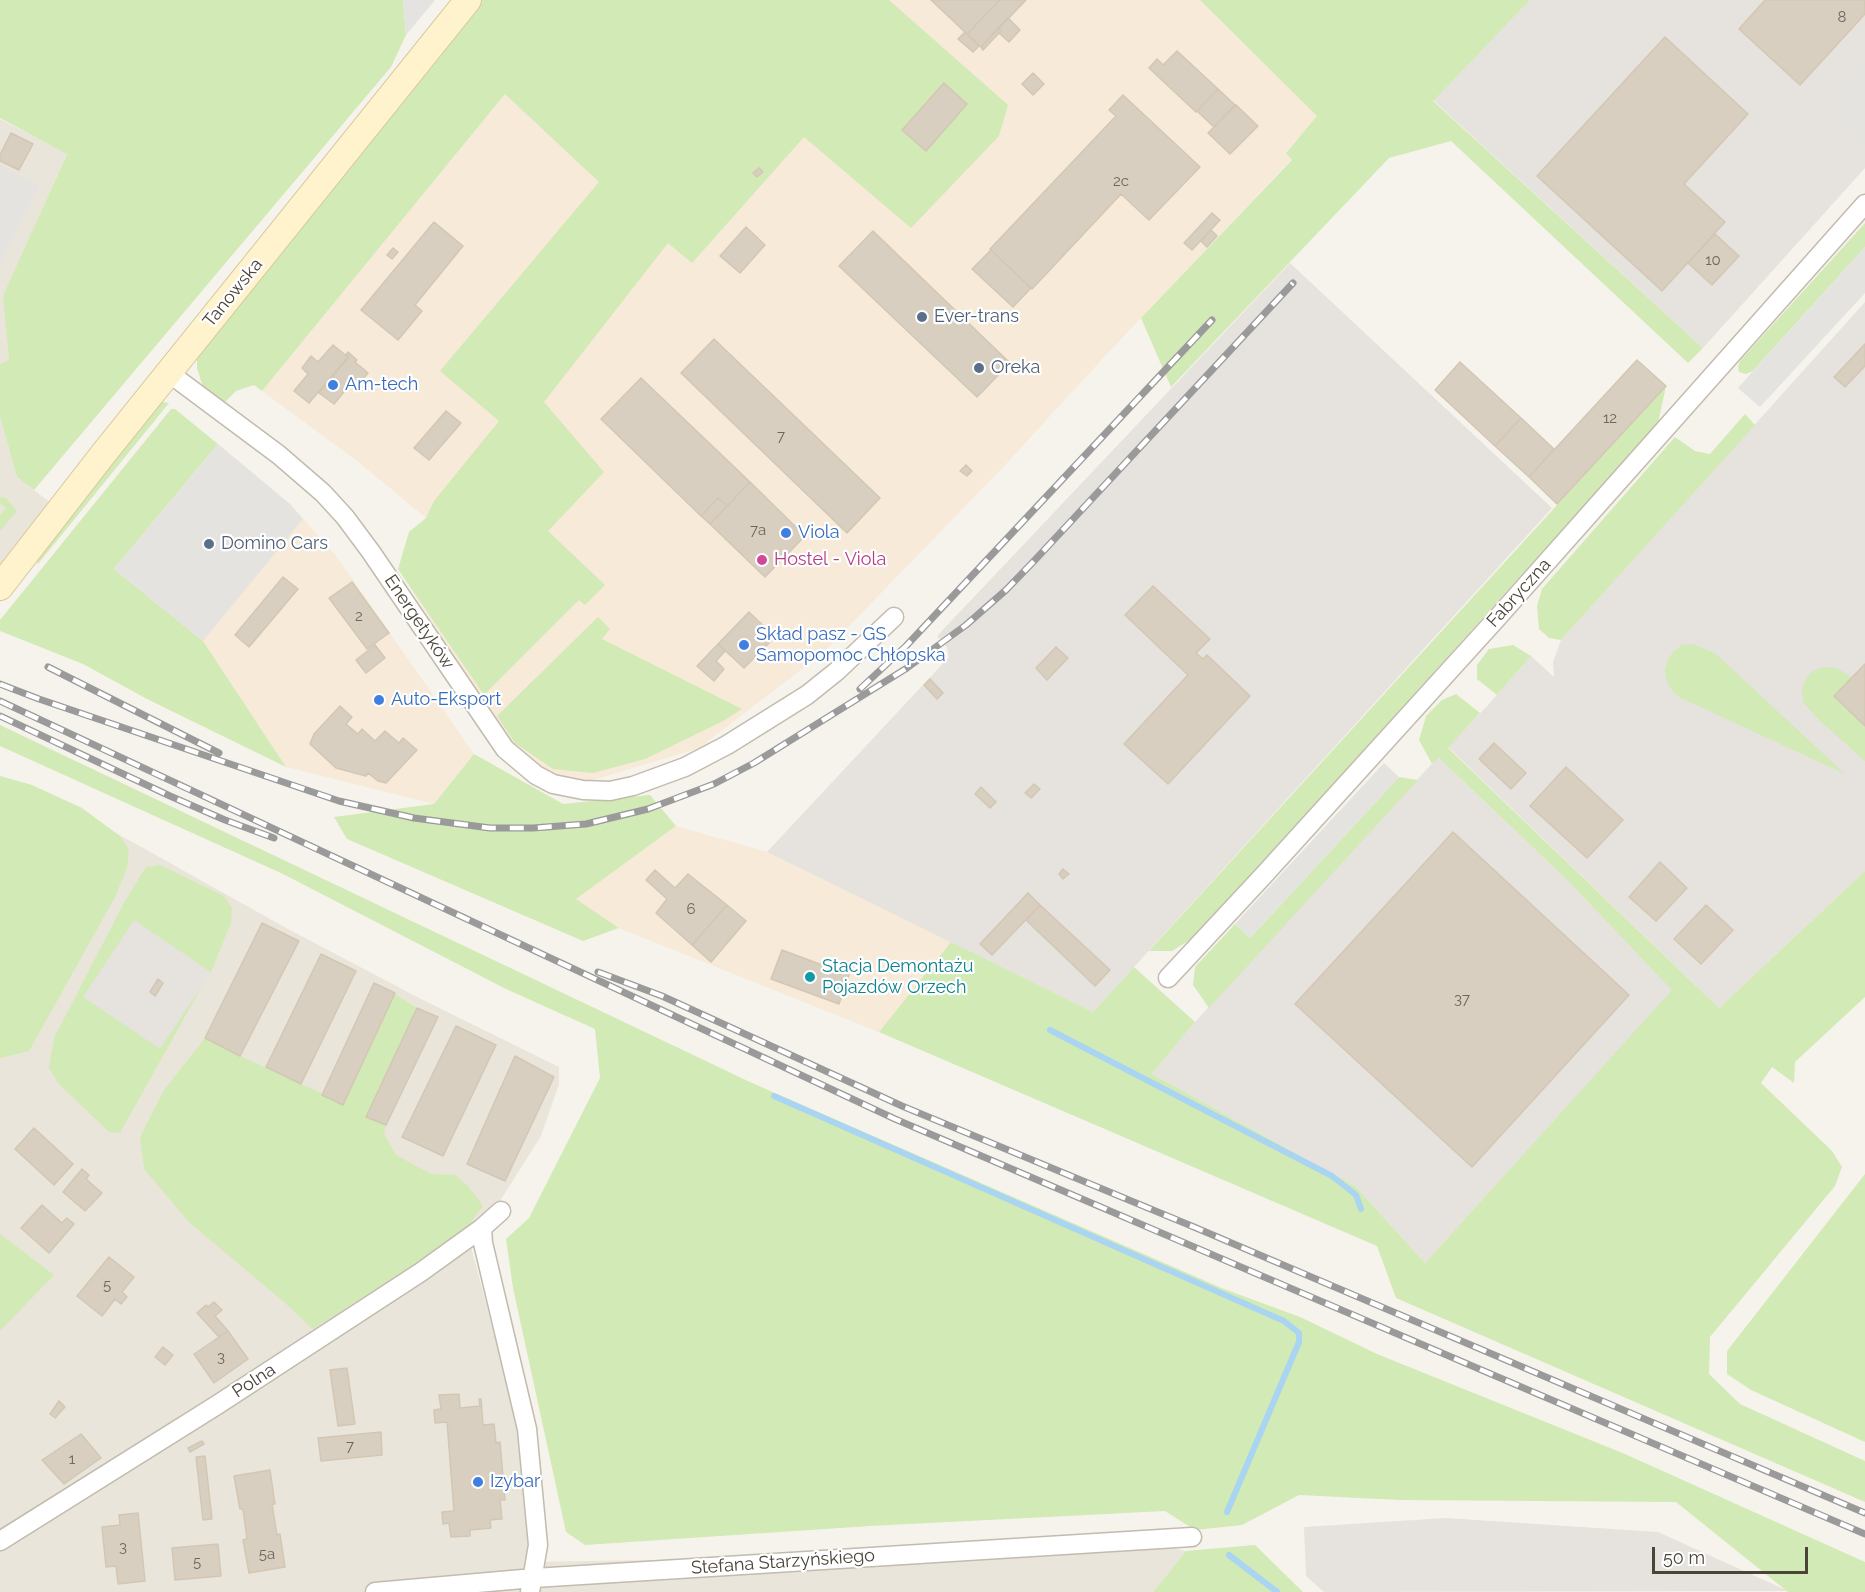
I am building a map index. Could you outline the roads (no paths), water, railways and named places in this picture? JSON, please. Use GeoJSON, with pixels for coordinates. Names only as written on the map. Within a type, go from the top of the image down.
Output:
{"type":"FeatureCollection","features":[{"type":"Feature","properties":{"kind":"main road","name":"Tanowska"},"geometry":{"type":"LineString","coordinates":[[0,587],[169,372],[468,0]]}},
{"type":"Feature","properties":{"kind":"street","name":"Fabryczna"},"geometry":{"type":"LineString","coordinates":[[1168,978],[1498,617],[1865,204]]}},
{"type":"Feature","properties":{"kind":"street","name":"Energetyków"},"geometry":{"type":"LineString","coordinates":[[169,372],[279,455],[323,493],[345,517],[371,552],[505,749],[536,775],[553,784],[583,790],[610,791],[633,786],[685,767],[727,745],[807,695],[837,671],[894,617]]}},
{"type":"Feature","properties":{"kind":"street","name":"Polna"},"geometry":{"type":"LineString","coordinates":[[0,1541],[217,1405],[421,1272],[482,1228],[501,1211]]}},
{"type":"Feature","properties":{"kind":"street"},"geometry":{"type":"LineString","coordinates":[[482,1228],[483,1243],[527,1429],[538,1545],[532,1585]]}},
{"type":"Feature","properties":{"kind":"street","name":"Stefana Starzyńskiego"},"geometry":{"type":"LineString","coordinates":[[375,1592],[532,1585],[1192,1537]]}},
{"type":"Feature","properties":{"kind":"waterway"},"geometry":{"type":"LineString","coordinates":[[1050,1030],[1332,1176],[1356,1195],[1361,1209]]}},
{"type":"Feature","properties":{"kind":"waterway"},"geometry":{"type":"LineString","coordinates":[[774,1096],[1284,1321],[1299,1333],[1299,1342],[1227,1512]]}},
{"type":"Feature","properties":{"kind":"waterway"},"geometry":{"type":"LineString","coordinates":[[1229,1555],[1277,1592]]}},
{"type":"Feature","properties":{"kind":"railway"},"geometry":{"type":"LineString","coordinates":[[0,684],[339,801],[414,818],[490,828],[533,828],[586,824],[648,809],[714,784],[754,763],[907,668],[966,625],[1006,590],[1034,561],[1293,283]]}},
{"type":"Feature","properties":{"kind":"railway"},"geometry":{"type":"LineString","coordinates":[[860,689],[906,646],[1212,320]]}},
{"type":"Feature","properties":{"kind":"railway"},"geometry":{"type":"LineString","coordinates":[[48,667],[219,753]]}},
{"type":"Feature","properties":{"kind":"railway"},"geometry":{"type":"LineString","coordinates":[[0,701],[895,1119],[1865,1534]]}},
{"type":"Feature","properties":{"kind":"railway"},"geometry":{"type":"LineString","coordinates":[[0,716],[170,796],[274,838]]}},
{"type":"Feature","properties":{"kind":"railway"},"geometry":{"type":"LineString","coordinates":[[598,972],[662,996],[902,1106],[1194,1227],[1865,1513]]}},
{"type":"Feature","properties":{"kind":"place","name":"Ever-trans"},"geometry":{"type":"Point","coordinates":[922,317]}},
{"type":"Feature","properties":{"kind":"place","name":"Oreka"},"geometry":{"type":"Point","coordinates":[979,368]}},
{"type":"Feature","properties":{"kind":"place","name":"Am-tech"},"geometry":{"type":"Point","coordinates":[333,385]}},
{"type":"Feature","properties":{"kind":"place","name":"Viola"},"geometry":{"type":"Point","coordinates":[786,533]}},
{"type":"Feature","properties":{"kind":"place","name":"Domino Cars"},"geometry":{"type":"Point","coordinates":[209,544]}},
{"type":"Feature","properties":{"kind":"place","name":"Hostel - Viola"},"geometry":{"type":"Point","coordinates":[762,560]}},
{"type":"Feature","properties":{"kind":"place","name":"Skład pasz - GS Samopomoc Chłopska"},"geometry":{"type":"Point","coordinates":[744,645]}},
{"type":"Feature","properties":{"kind":"place","name":"Auto-Eksport"},"geometry":{"type":"Point","coordinates":[379,700]}},
{"type":"Feature","properties":{"kind":"place","name":"Stacja Demontażu Pojazdów Orzech"},"geometry":{"type":"Point","coordinates":[810,977]}},
{"type":"Feature","properties":{"kind":"place","name":"Izybar"},"geometry":{"type":"Point","coordinates":[478,1482]}}]}
